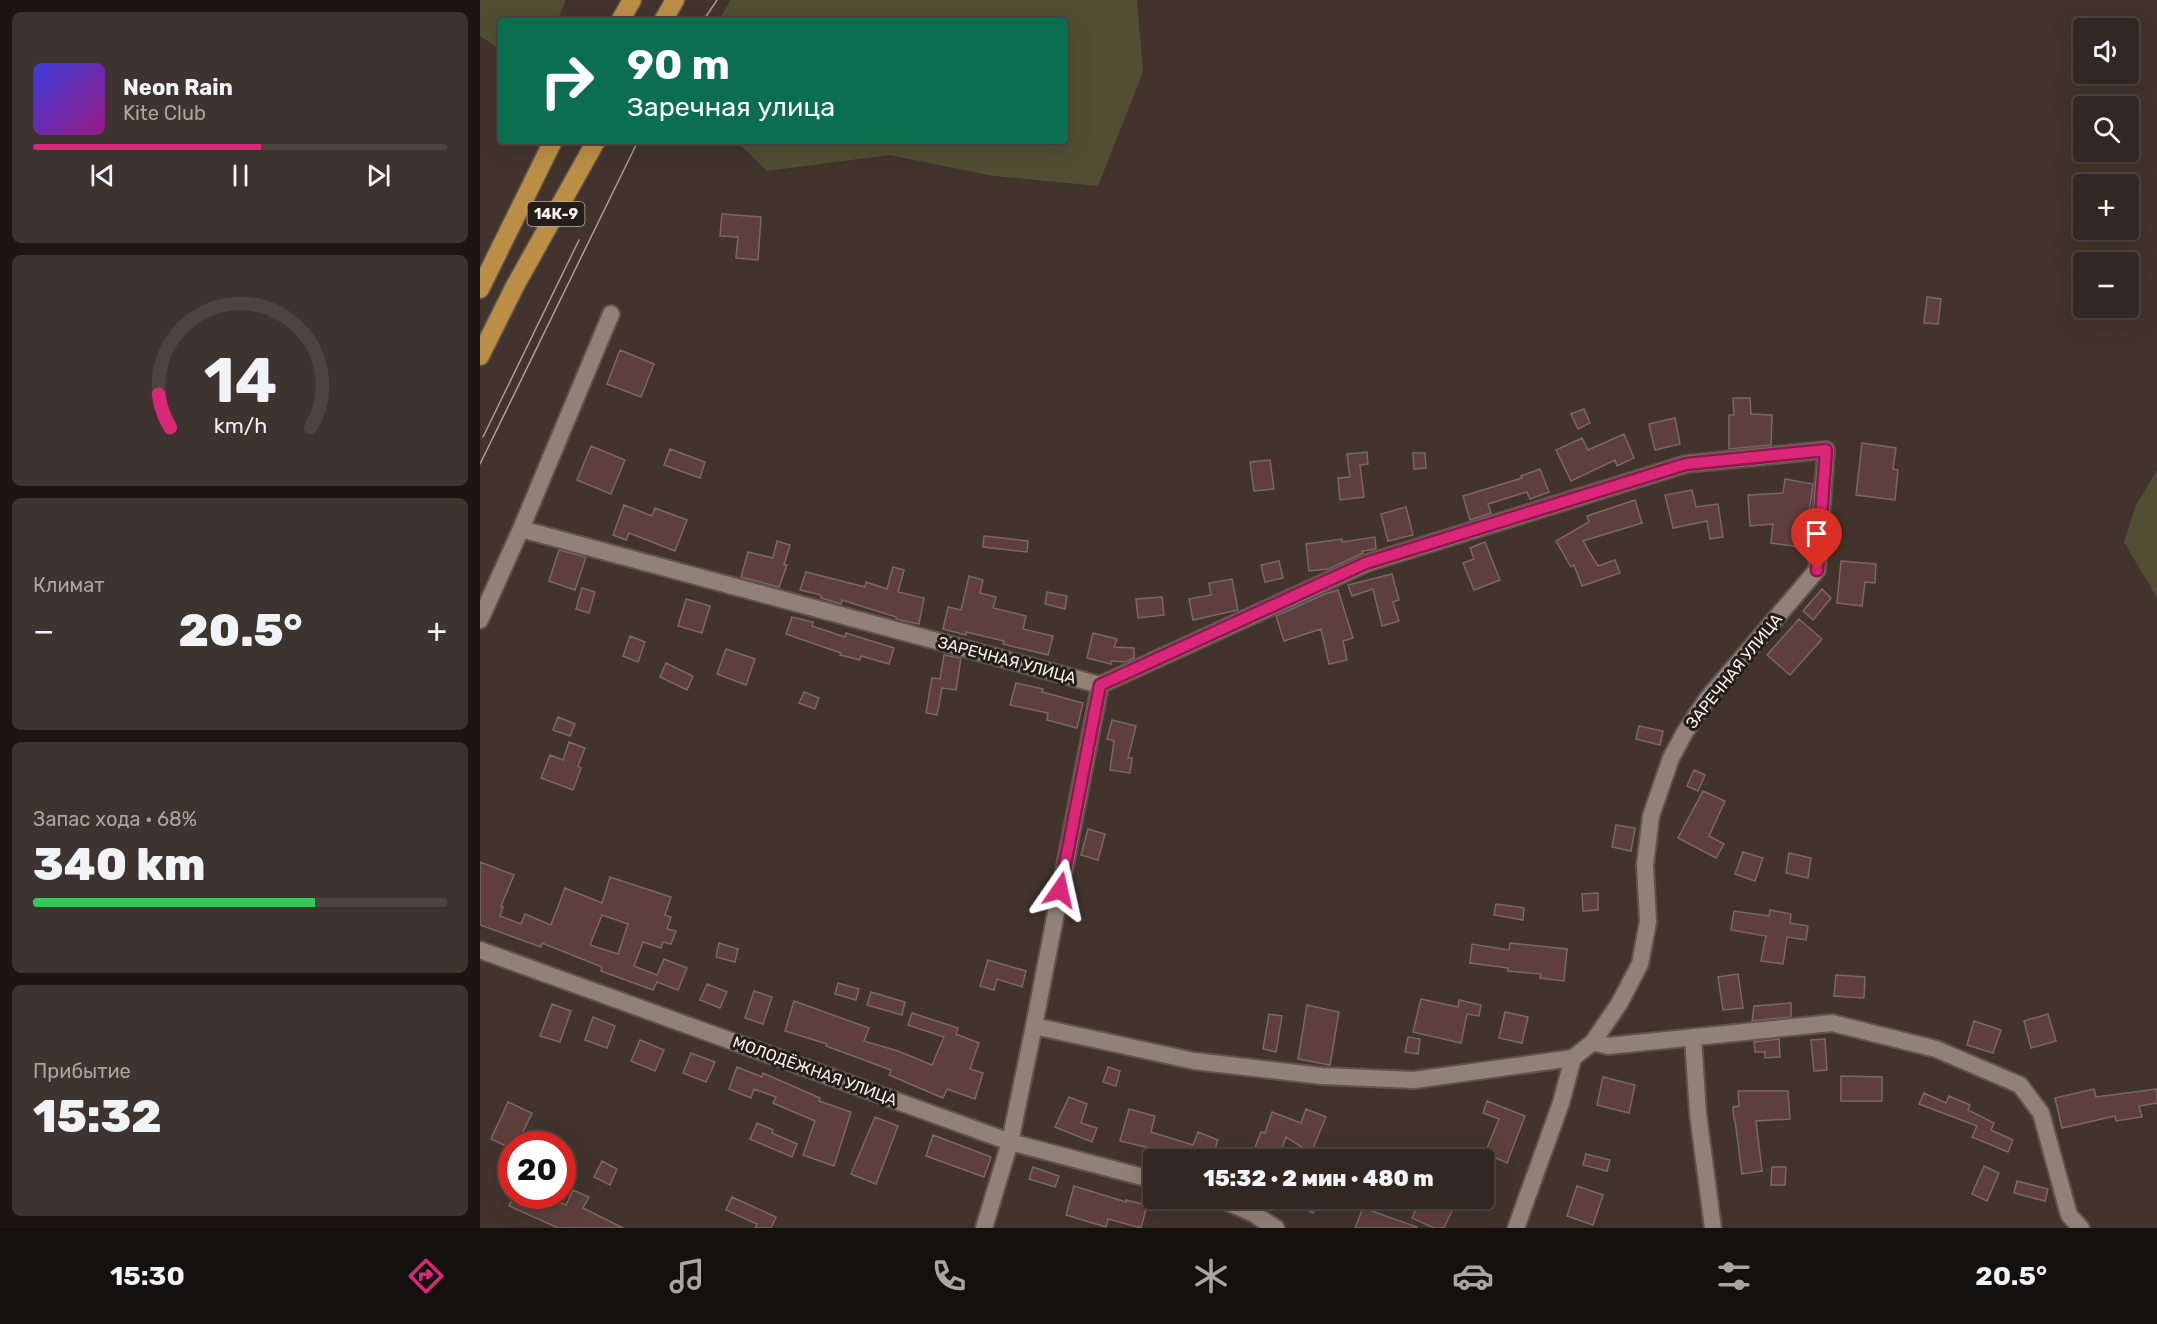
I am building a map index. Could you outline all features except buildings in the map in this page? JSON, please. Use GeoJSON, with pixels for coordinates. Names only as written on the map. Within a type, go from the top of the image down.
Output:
{"type":"FeatureCollection","features":[{"type":"Feature","properties":{"kind":"main road"},"geometry":{"type":"LineString","coordinates":[[622,18],[632,0]]}},
{"type":"Feature","properties":{"kind":"main road"},"geometry":{"type":"LineString","coordinates":[[665,18],[675,0]]}},
{"type":"Feature","properties":{"kind":"main road","name":"14К-9"},"geometry":{"type":"LineString","coordinates":[[483,282],[552,144]]}},
{"type":"Feature","properties":{"kind":"main road","name":"14К-9"},"geometry":{"type":"LineString","coordinates":[[480,356],[515,286],[594,144]]}},
{"type":"Feature","properties":{"kind":"street"},"geometry":{"type":"LineString","coordinates":[[480,620],[521,529],[611,314]]}},
{"type":"Feature","properties":{"kind":"street","name":"ЗАРЕЧНАЯ УЛИЦА"},"geometry":{"type":"LineString","coordinates":[[521,529],[1100,685],[1366,563],[1686,464],[1826,450],[1817,570],[1707,699],[1684,732],[1671,758],[1651,816],[1645,865],[1648,922],[1640,964],[1619,1004],[1593,1042]]}},
{"type":"Feature","properties":{"kind":"street"},"geometry":{"type":"LineString","coordinates":[[984,1228],[1010,1142],[1100,685]]}},
{"type":"Feature","properties":{"kind":"street","name":"МОЛОДЁЖНАЯ УЛИЦА"},"geometry":{"type":"LineString","coordinates":[[480,950],[1010,1142],[1143,1177]]}},
{"type":"Feature","properties":{"kind":"street"},"geometry":{"type":"LineString","coordinates":[[1034,1026],[1194,1062],[1322,1077],[1414,1080],[1573,1058],[1593,1042],[1608,1046],[1832,1023],[1936,1049],[2020,1085],[2041,1113],[2069,1215],[2081,1228]]}},
{"type":"Feature","properties":{"kind":"street"},"geometry":{"type":"LineString","coordinates":[[1693,1037],[1698,1114],[1713,1228]]}},
{"type":"Feature","properties":{"kind":"street"},"geometry":{"type":"LineString","coordinates":[[1516,1228],[1561,1103],[1573,1058]]}},
{"type":"Feature","properties":{"kind":"street"},"geometry":{"type":"LineString","coordinates":[[1243,1209],[1276,1228]]}},
{"type":"Feature","properties":{"kind":"shaded area"},"geometry":{"type":"Polygon","coordinates":[[[480,0],[566,0],[558,18],[498,18],[498,48],[480,36],[480,0]]]}},
{"type":"Feature","properties":{"kind":"shaded area"},"geometry":{"type":"Polygon","coordinates":[[[731,0],[1137,0],[1143,72],[1098,186],[994,176],[889,155],[767,171],[739,144],[1068,144],[1068,18],[720,18],[731,0]]]}},
{"type":"Feature","properties":{"kind":"shaded area"},"geometry":{"type":"Polygon","coordinates":[[[2157,470],[2157,598],[2124,542],[2136,505],[2157,470]]]}},
{"type":"Feature","properties":{"kind":"tram line"},"geometry":{"type":"LineString","coordinates":[[705,18],[717,0]]}},
{"type":"Feature","properties":{"kind":"tram line"},"geometry":{"type":"LineString","coordinates":[[480,464],[637,144]]}},
{"type":"Feature","properties":{"kind":"tram line"},"geometry":{"type":"LineString","coordinates":[[483,437],[579,240]]}},
{"type":"Feature","properties":{"kind":"route"},"geometry":{"type":"LineString","coordinates":[[1060,890],[1100,685],[1366,563],[1686,464],[1826,450],[1817,570]]}}]}
